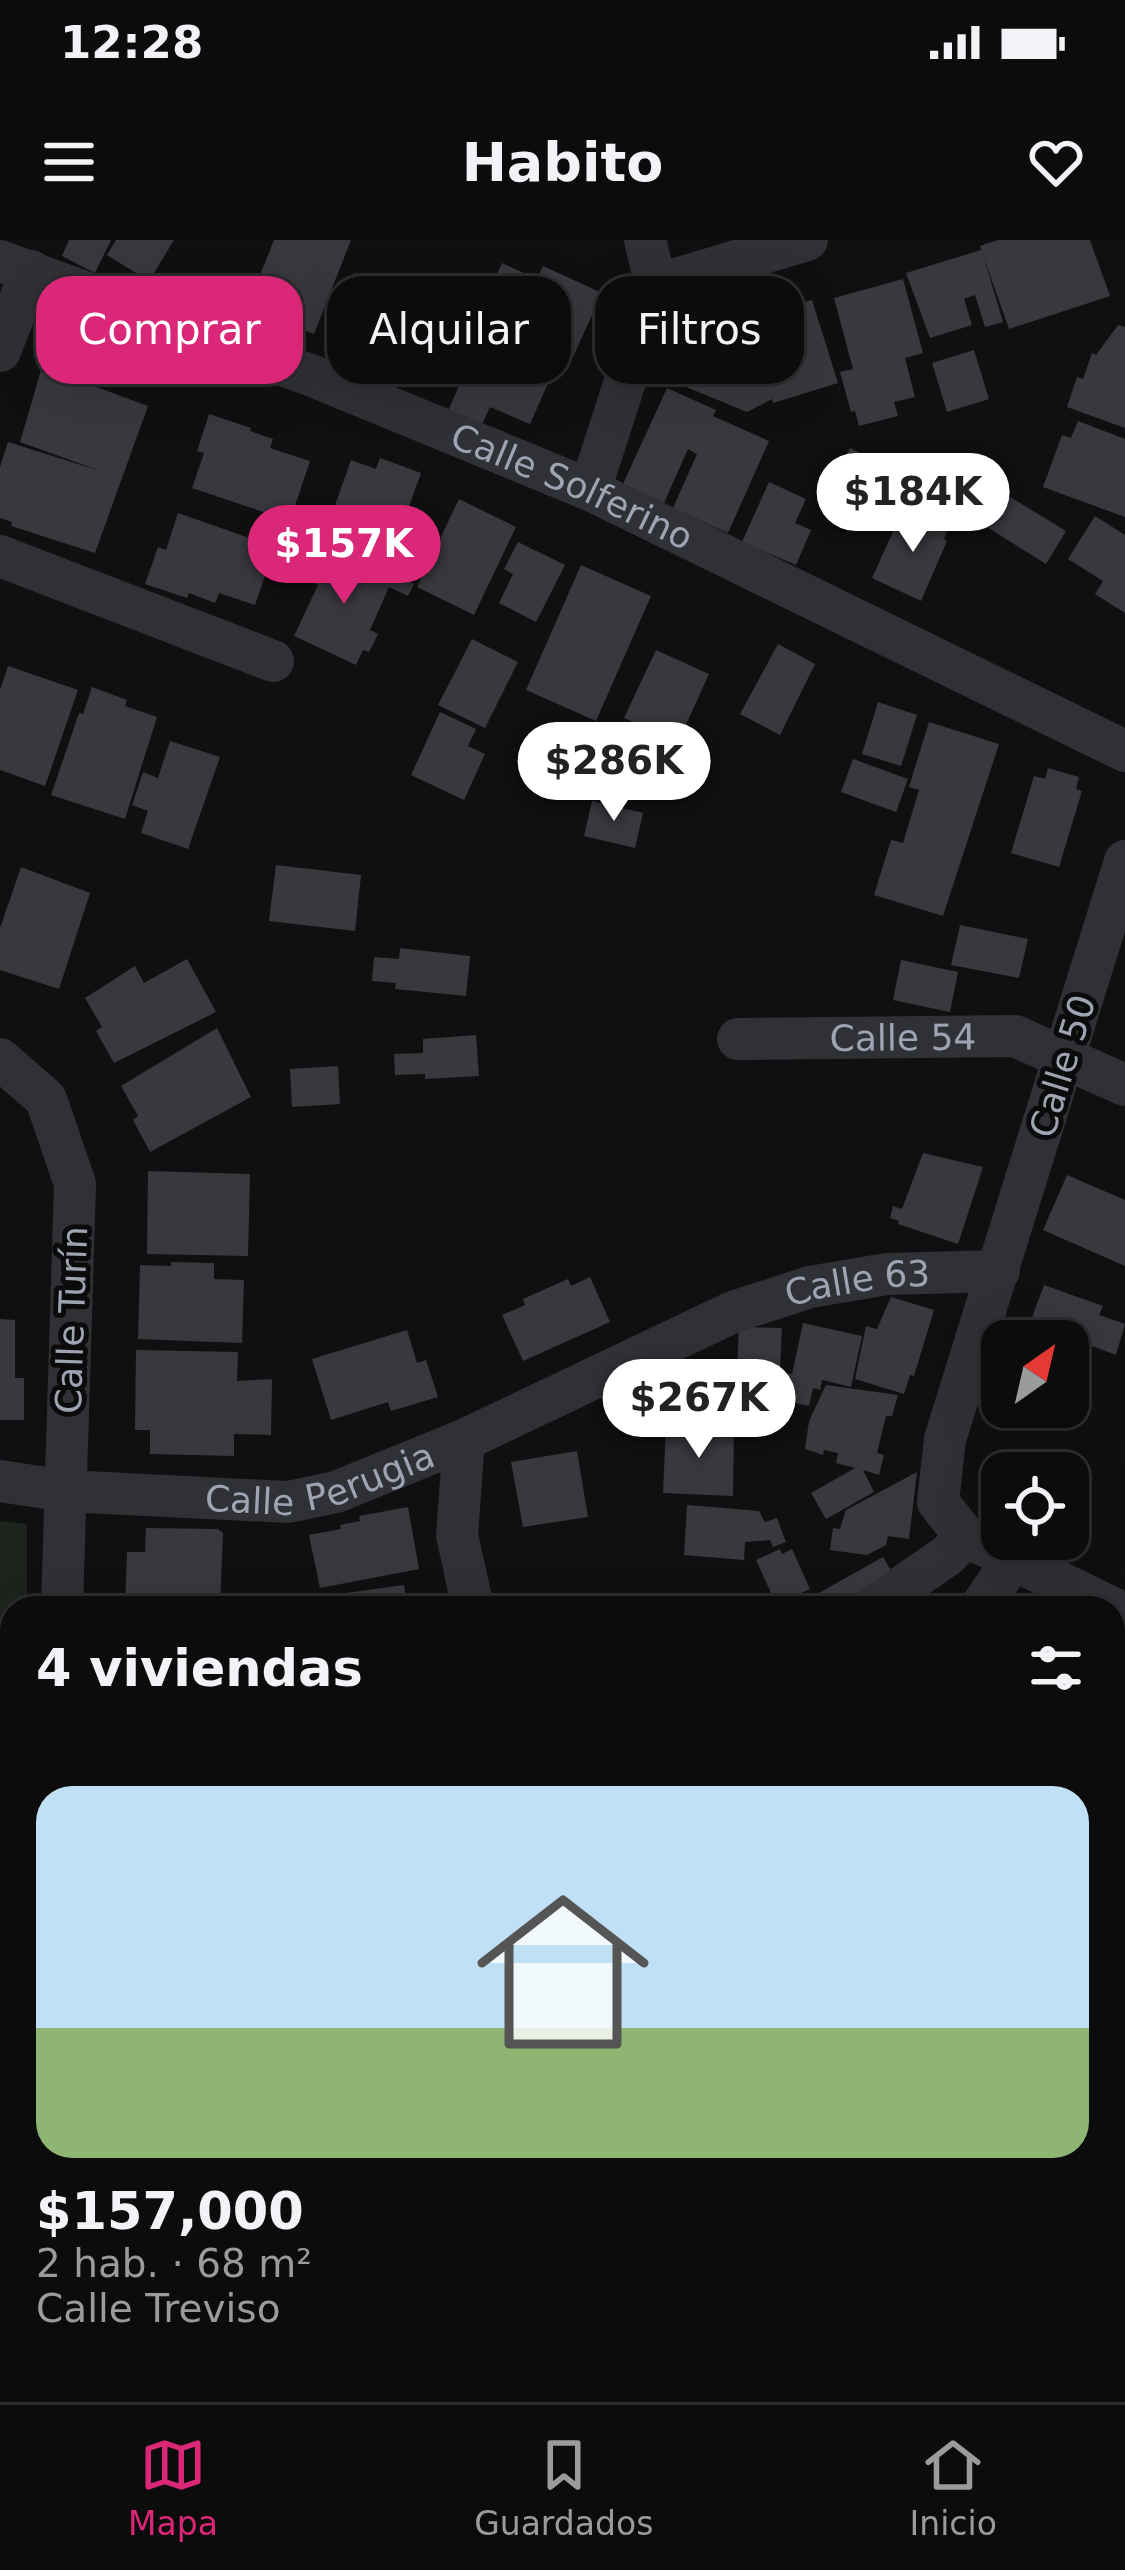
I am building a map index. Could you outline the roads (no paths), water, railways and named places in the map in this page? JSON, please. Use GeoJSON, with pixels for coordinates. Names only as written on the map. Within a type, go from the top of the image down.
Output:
{"type":"FeatureCollection","features":[{"type":"Feature","properties":{"kind":"street"},"geometry":{"type":"LineString","coordinates":[[645,240],[654,276]]}},
{"type":"Feature","properties":{"kind":"street"},"geometry":{"type":"LineString","coordinates":[[686,276],[807,240]]}},
{"type":"Feature","properties":{"kind":"street"},"geometry":{"type":"LineString","coordinates":[[0,351],[15,266]]}},
{"type":"Feature","properties":{"kind":"street","name":"Calle Solferino"},"geometry":{"type":"LineString","coordinates":[[15,266],[313,376],[590,490],[1125,751]]}},
{"type":"Feature","properties":{"kind":"street"},"geometry":{"type":"LineString","coordinates":[[590,490],[624,384]]}},
{"type":"Feature","properties":{"kind":"street"},"geometry":{"type":"LineString","coordinates":[[0,556],[273,661]]}},
{"type":"Feature","properties":{"kind":"street","name":"Calle 50"},"geometry":{"type":"LineString","coordinates":[[999,1271],[1125,861]]}},
{"type":"Feature","properties":{"kind":"street","name":"Calle 54"},"geometry":{"type":"LineString","coordinates":[[738,1039],[1015,1036],[1125,1085]]}},
{"type":"Feature","properties":{"kind":"street","name":"Calle Turín"},"geometry":{"type":"LineString","coordinates":[[0,1059],[46,1099],[75,1184],[62,1596]]}},
{"type":"Feature","properties":{"kind":"street","name":"Calle 63"},"geometry":{"type":"LineString","coordinates":[[464,1440],[734,1312],[810,1287],[887,1274],[999,1271],[944,1439],[938,1502],[964,1536]]}},
{"type":"Feature","properties":{"kind":"street","name":"Calle Perugia"},"geometry":{"type":"LineString","coordinates":[[0,1481],[65,1491],[288,1502],[336,1492],[464,1440],[457,1535],[470,1596]]}},
{"type":"Feature","properties":{"kind":"street"},"geometry":{"type":"LineString","coordinates":[[888,1596],[948,1555],[964,1536],[981,1543]]}},
{"type":"Feature","properties":{"kind":"street"},"geometry":{"type":"LineString","coordinates":[[988,1596],[1013,1560]]}},
{"type":"Feature","properties":{"kind":"street"},"geometry":{"type":"LineString","coordinates":[[1018,1560],[1089,1596]]}}]}
